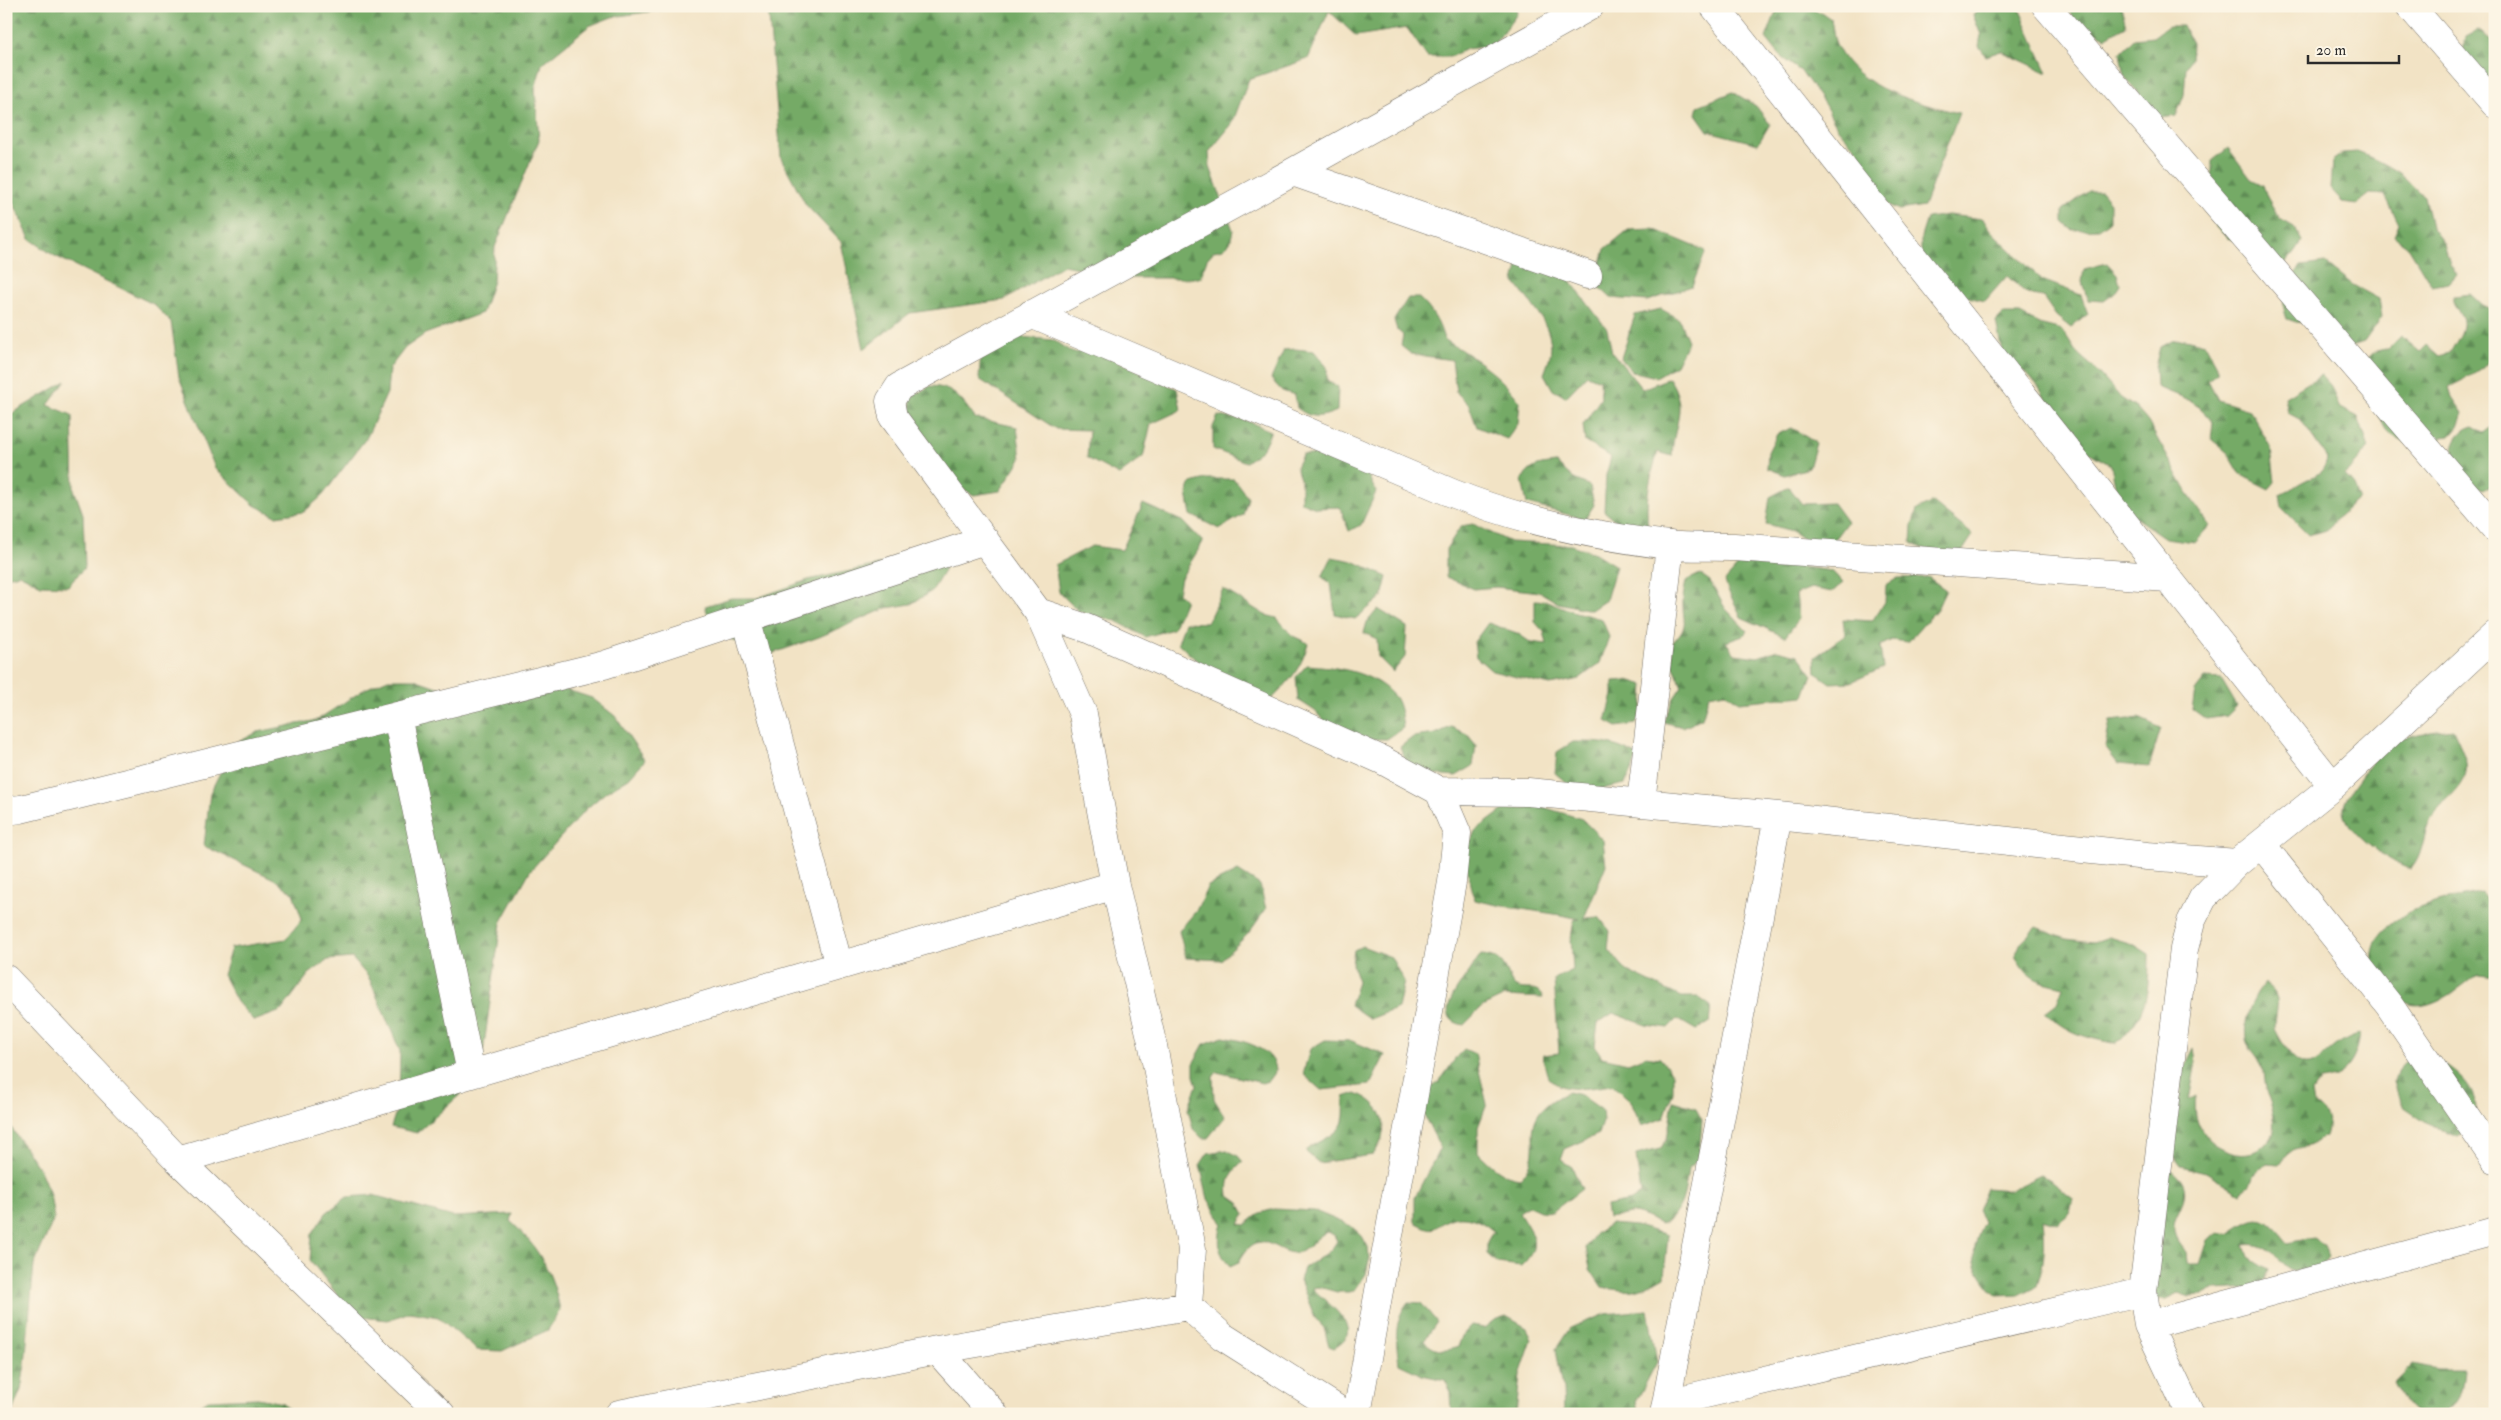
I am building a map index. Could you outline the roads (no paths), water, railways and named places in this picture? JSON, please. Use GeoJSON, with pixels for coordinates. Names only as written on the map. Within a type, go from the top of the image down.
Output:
{"type":"FeatureCollection","features":[{"type":"Feature","properties":{"kind":"street"},"geometry":{"type":"LineString","coordinates":[[1188,1306],[1192,1249],[1153,1046],[1115,884],[1083,714],[1038,612],[892,417],[890,400],[899,387],[1590,6]]}},
{"type":"Feature","properties":{"kind":"street"},"geometry":{"type":"LineString","coordinates":[[1714,6],[2333,786]]}},
{"type":"Feature","properties":{"kind":"street"},"geometry":{"type":"LineString","coordinates":[[2046,6],[2495,528]]}},
{"type":"Feature","properties":{"kind":"street"},"geometry":{"type":"LineString","coordinates":[[2410,6],[2495,104]]}},
{"type":"Feature","properties":{"kind":"street"},"geometry":{"type":"LineString","coordinates":[[1292,172],[1588,276]]}},
{"type":"Feature","properties":{"kind":"street"},"geometry":{"type":"LineString","coordinates":[[1031,314],[1491,509],[1540,522],[1670,546],[1734,547],[2168,578]]}},
{"type":"Feature","properties":{"kind":"street"},"geometry":{"type":"LineString","coordinates":[[6,811],[21,810],[604,665],[984,540]]}},
{"type":"Feature","properties":{"kind":"street"},"geometry":{"type":"LineString","coordinates":[[1641,803],[1670,546]]}},
{"type":"Feature","properties":{"kind":"street"},"geometry":{"type":"LineString","coordinates":[[1038,612],[1086,628],[1382,760],[1439,790],[1528,792],[1778,816],[2147,856],[2236,863]]}},
{"type":"Feature","properties":{"kind":"street"},"geometry":{"type":"LineString","coordinates":[[746,618],[839,966]]}},
{"type":"Feature","properties":{"kind":"street"},"geometry":{"type":"LineString","coordinates":[[2190,1414],[2148,1325],[2143,1291],[2184,949],[2191,922],[2203,898],[2236,863],[2262,845],[2333,786],[2495,635]]}},
{"type":"Feature","properties":{"kind":"street"},"geometry":{"type":"LineString","coordinates":[[396,716],[471,1074]]}},
{"type":"Feature","properties":{"kind":"street"},"geometry":{"type":"LineString","coordinates":[[1357,1414],[1452,882],[1456,833],[1439,790]]}},
{"type":"Feature","properties":{"kind":"street"},"geometry":{"type":"LineString","coordinates":[[1778,816],[1665,1408],[2143,1291]]}},
{"type":"Feature","properties":{"kind":"street"},"geometry":{"type":"LineString","coordinates":[[2262,845],[2389,1005],[2495,1160]]}},
{"type":"Feature","properties":{"kind":"street"},"geometry":{"type":"LineString","coordinates":[[178,1160],[1115,884]]}},
{"type":"Feature","properties":{"kind":"street"},"geometry":{"type":"LineString","coordinates":[[6,979],[178,1160],[441,1414]]}},
{"type":"Feature","properties":{"kind":"street"},"geometry":{"type":"LineString","coordinates":[[2148,1325],[2495,1230]]}},
{"type":"Feature","properties":{"kind":"street"},"geometry":{"type":"LineString","coordinates":[[619,1414],[936,1350],[1188,1306]]}},
{"type":"Feature","properties":{"kind":"street"},"geometry":{"type":"LineString","coordinates":[[1188,1306],[1222,1336],[1345,1414]]}},
{"type":"Feature","properties":{"kind":"street"},"geometry":{"type":"LineString","coordinates":[[936,1350],[994,1414]]}}]}
